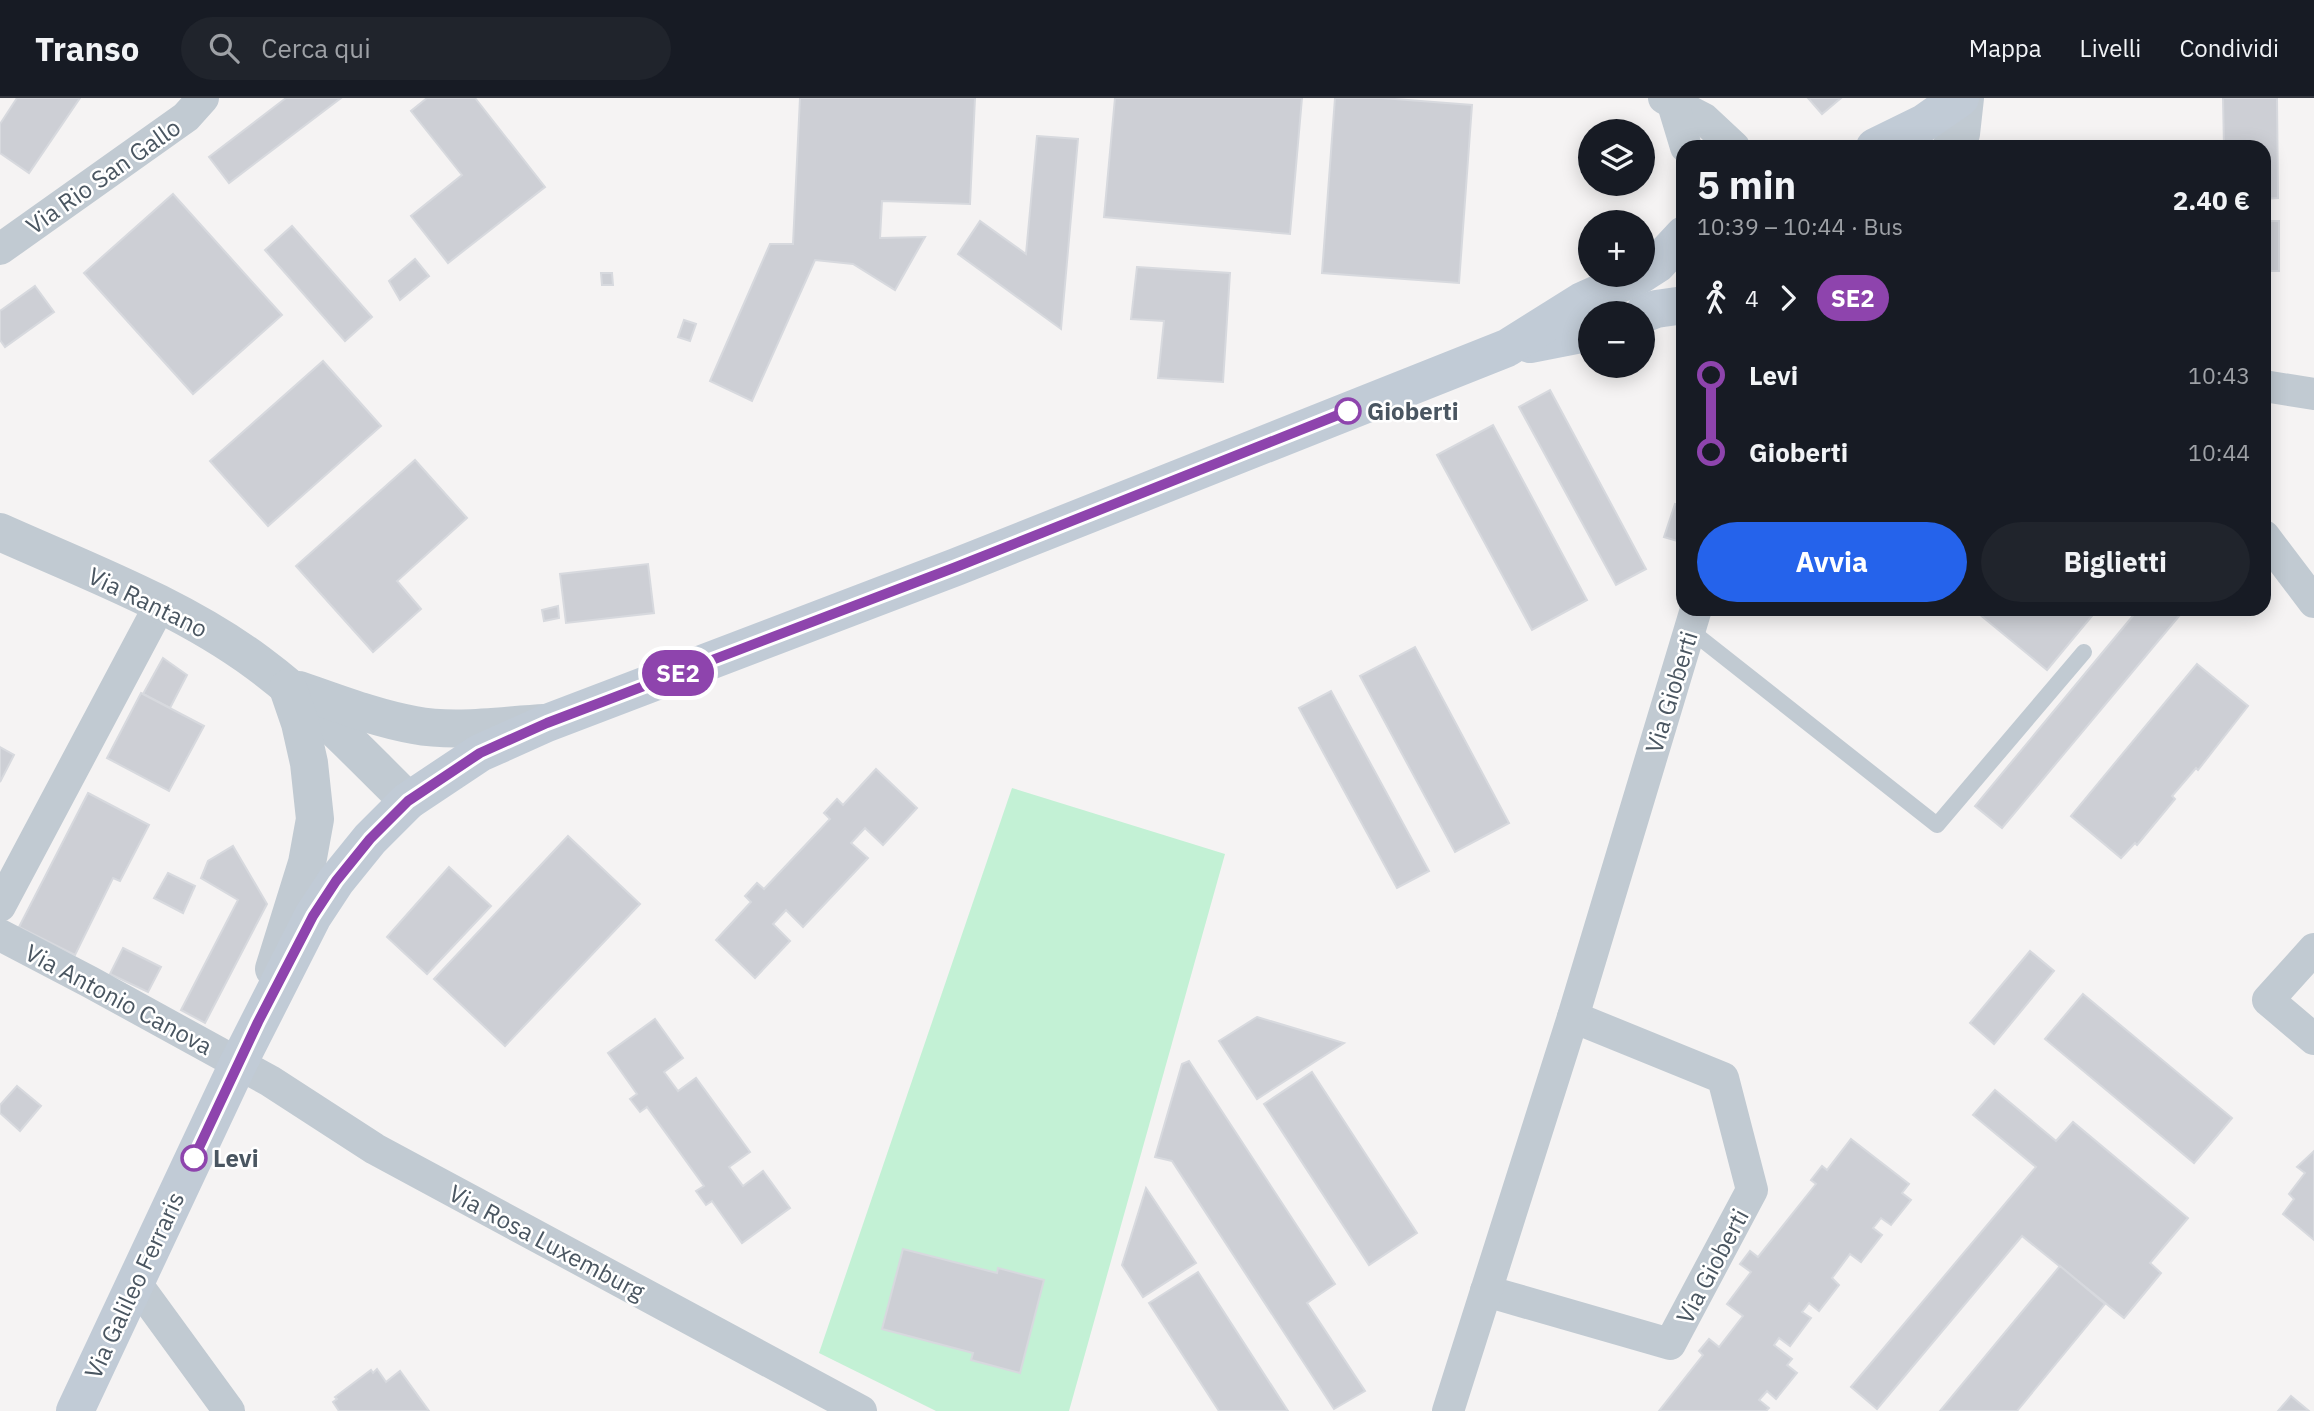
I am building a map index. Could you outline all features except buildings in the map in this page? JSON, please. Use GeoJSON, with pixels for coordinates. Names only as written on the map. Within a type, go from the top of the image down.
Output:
{"type":"FeatureCollection","features":[{"type":"Feature","properties":{"kind":"main road"},"geometry":{"type":"LineString","coordinates":[[1928,139],[1960,98]]}},
{"type":"Feature","properties":{"kind":"main road"},"geometry":{"type":"LineString","coordinates":[[1655,265],[1676,244]]}},
{"type":"Feature","properties":{"kind":"main road"},"geometry":{"type":"LineString","coordinates":[[1507,348],[1582,301],[1613,287]]}},
{"type":"Feature","properties":{"kind":"main road"},"geometry":{"type":"LineString","coordinates":[[1655,309],[1676,306]]}},
{"type":"Feature","properties":{"kind":"main road"},"geometry":{"type":"LineString","coordinates":[[1507,348],[1578,334]]}},
{"type":"Feature","properties":{"kind":"main road","name":"Via Galileo Ferraris"},"geometry":{"type":"LineString","coordinates":[[75,1411],[258,1022],[313,916],[336,881],[370,839],[408,801],[480,753],[547,723],[956,567],[1507,348]]}},
{"type":"Feature","properties":{"kind":"street","name":"Via Rio San Gallo"},"geometry":{"type":"LineString","coordinates":[[0,249],[187,117],[203,98]]}},
{"type":"Feature","properties":{"kind":"street"},"geometry":{"type":"LineString","coordinates":[[1928,139],[1964,134],[1968,98]]}},
{"type":"Feature","properties":{"kind":"street"},"geometry":{"type":"LineString","coordinates":[[1672,100],[1684,140]]}},
{"type":"Feature","properties":{"kind":"street"},"geometry":{"type":"LineString","coordinates":[[1672,100],[1704,119],[1726,140]]}},
{"type":"Feature","properties":{"kind":"street"},"geometry":{"type":"LineString","coordinates":[[2271,387],[2314,394]]}},
{"type":"Feature","properties":{"kind":"street","name":"Via Rantano"},"geometry":{"type":"LineString","coordinates":[[0,532],[160,605],[215,635],[256,662],[365,758],[408,801]]}},
{"type":"Feature","properties":{"kind":"street"},"geometry":{"type":"LineString","coordinates":[[2271,545],[2314,602]]}},
{"type":"Feature","properties":{"kind":"street"},"geometry":{"type":"LineString","coordinates":[[0,906],[160,605]]}},
{"type":"Feature","properties":{"kind":"street","name":"Via Gioberti"},"geometry":{"type":"LineString","coordinates":[[1448,1411],[1573,1017],[1693,620]]}},
{"type":"Feature","properties":{"kind":"street"},"geometry":{"type":"LineString","coordinates":[[258,1022],[307,863],[315,819],[309,763],[300,723],[287,687]]}},
{"type":"Feature","properties":{"kind":"street","name":"Via Rantano"},"geometry":{"type":"LineString","coordinates":[[287,687],[416,726],[455,728],[547,723]]}},
{"type":"Feature","properties":{"kind":"street","name":"Via Antonio Canova"},"geometry":{"type":"LineString","coordinates":[[0,935],[238,1064]]}},
{"type":"Feature","properties":{"kind":"street"},"geometry":{"type":"LineString","coordinates":[[2314,948],[2268,1000],[2314,1039]]}},
{"type":"Feature","properties":{"kind":"street","name":"Via Gioberti"},"geometry":{"type":"LineString","coordinates":[[1486,1291],[1670,1344],[1752,1190],[1723,1078],[1573,1017]]}},
{"type":"Feature","properties":{"kind":"street","name":"Via Rosa Luxemburg"},"geometry":{"type":"LineString","coordinates":[[238,1064],[286,1090],[375,1149],[861,1411]]}},
{"type":"Feature","properties":{"kind":"street"},"geometry":{"type":"LineString","coordinates":[[135,1282],[229,1411]]}},
{"type":"Feature","properties":{"kind":"lane"},"geometry":{"type":"LineString","coordinates":[[1693,620],[1937,825],[2084,652]]}},
{"type":"Feature","properties":{"kind":"green space"},"geometry":{"type":"Polygon","coordinates":[[[1012,788],[1225,854],[1069,1411],[936,1411],[819,1353],[1012,788]]]}},
{"type":"Feature","properties":{"kind":"bus line","name":"SE2"},"geometry":{"type":"LineString","coordinates":[[194,1158],[258,1022],[313,916],[336,881],[370,839],[408,801],[480,753],[547,723],[956,567],[1348,411]]}},
{"type":"Feature","properties":{"kind":"place","name":"Gioberti"},"geometry":{"type":"Point","coordinates":[1348,411]}},
{"type":"Feature","properties":{"kind":"place","name":"Levi"},"geometry":{"type":"Point","coordinates":[194,1158]}}]}
